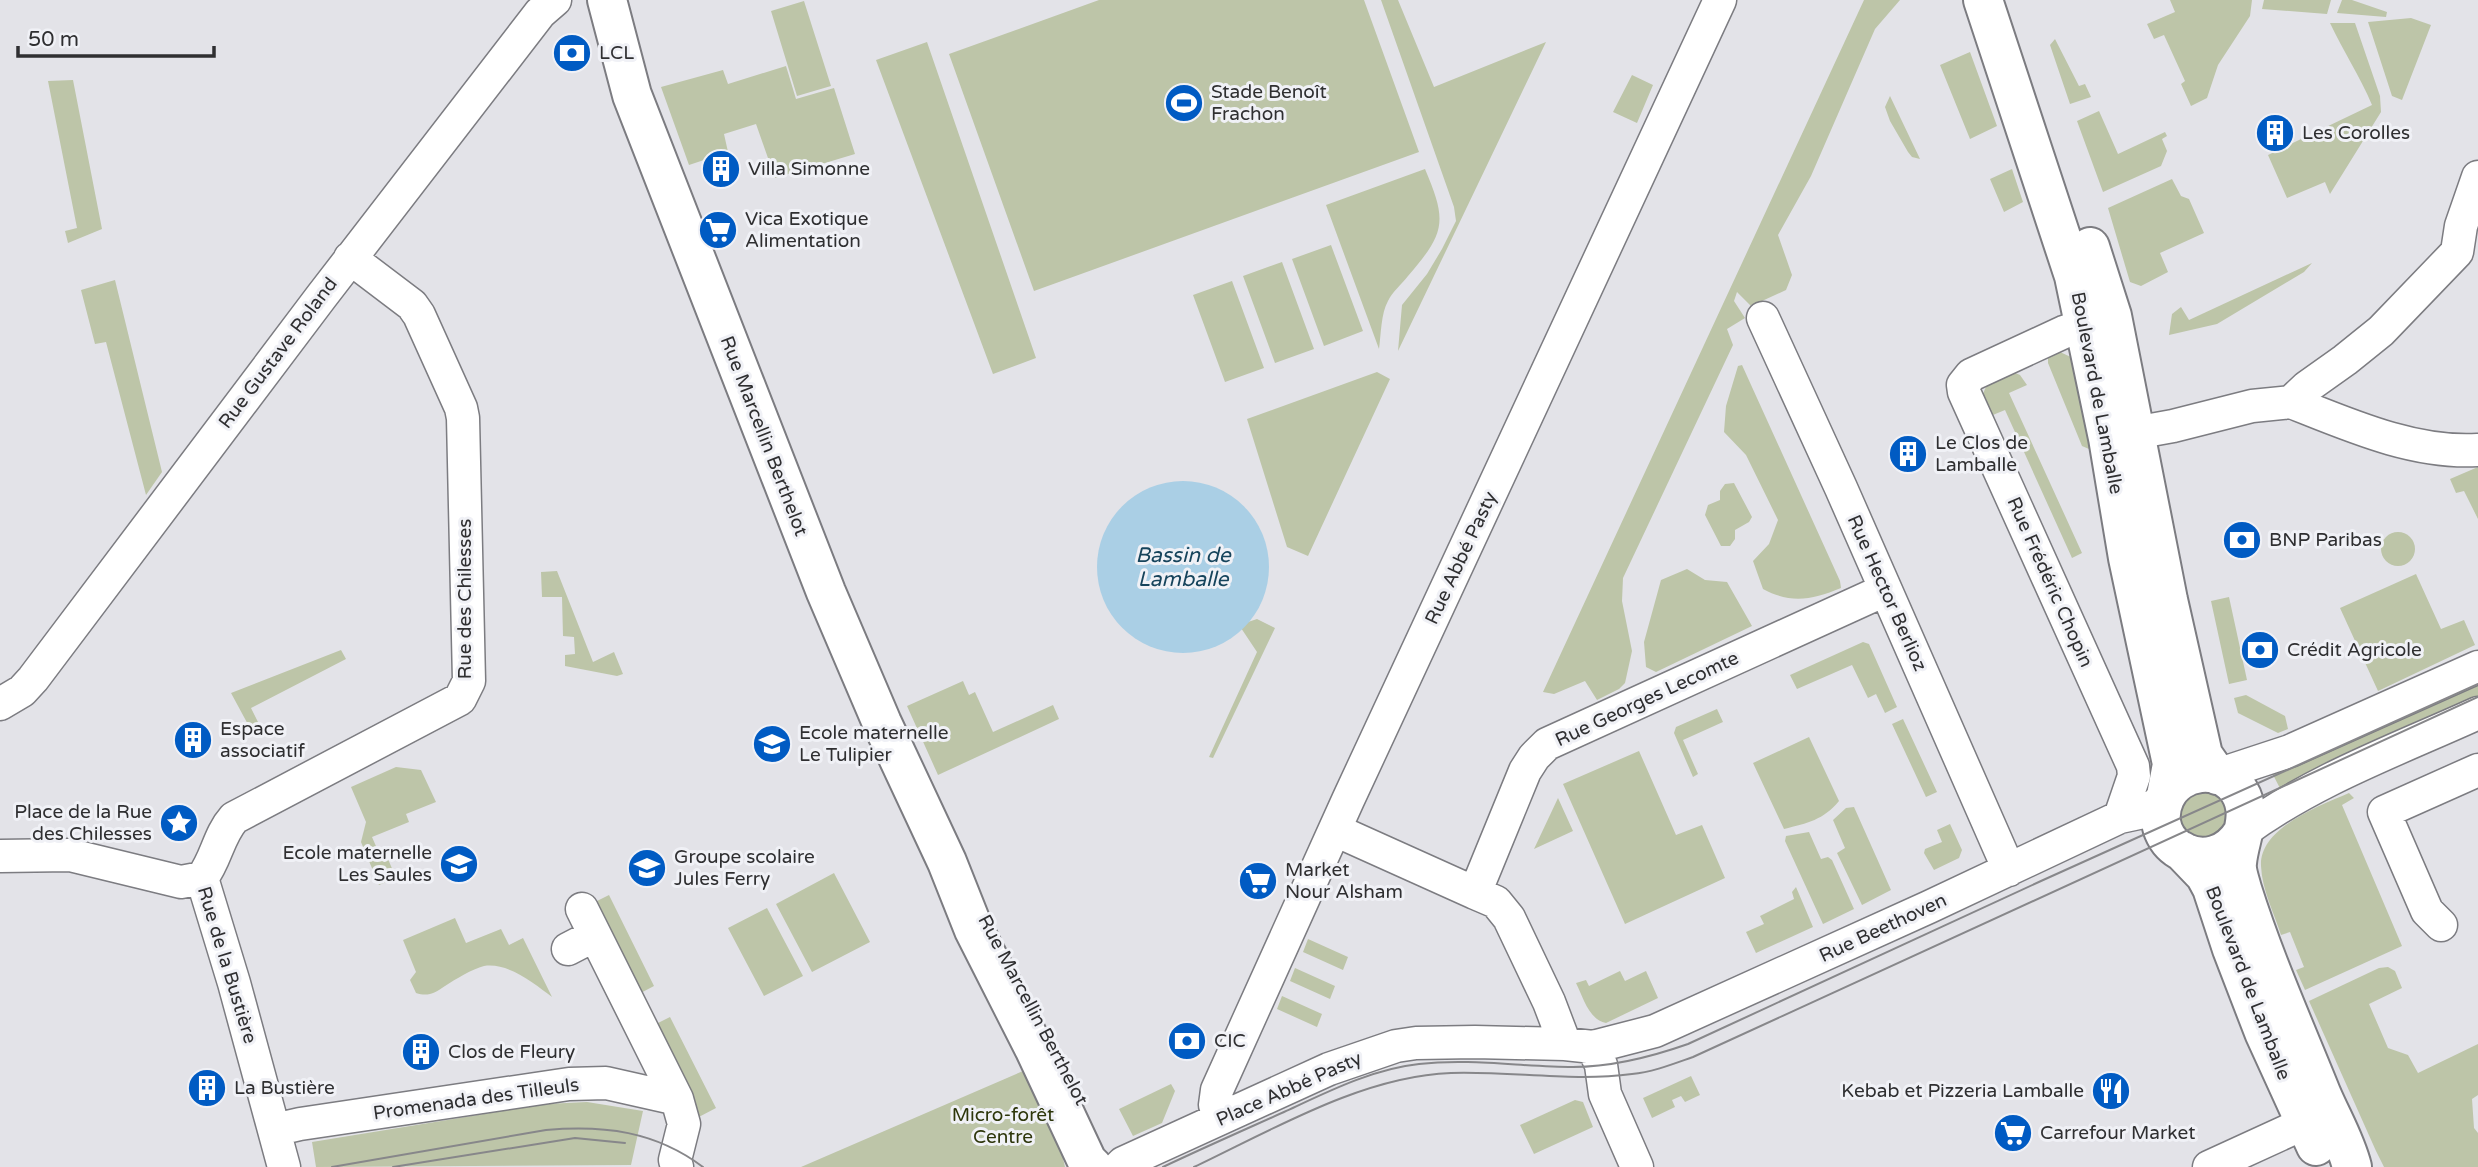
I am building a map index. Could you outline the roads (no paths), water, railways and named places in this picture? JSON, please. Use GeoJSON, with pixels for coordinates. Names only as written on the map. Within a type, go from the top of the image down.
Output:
{"type":"FeatureCollection","features":[{"type":"Feature","properties":{"kind":"street","name":"Rue Gustave Roland"},"geometry":{"type":"LineString","coordinates":[[0,704],[22,691],[33,679],[350,258],[540,13],[555,0]]}},
{"type":"Feature","properties":{"kind":"street","name":"Rue Marcellin Berthelot"},"geometry":{"type":"LineString","coordinates":[[607,0],[632,95],[758,421],[858,668],[947,862],[974,930],[1087,1161],[1111,1165]]}},
{"type":"Feature","properties":{"kind":"street","name":"Rue Abbé Pasty"},"geometry":{"type":"LineString","coordinates":[[1221,1118],[1215,1105],[1217,1090],[1720,0]]}},
{"type":"Feature","properties":{"kind":"street","name":"Boulevard de Lamballe"},"geometry":{"type":"LineString","coordinates":[[1983,0],[2063,237],[2098,321],[2122,435],[2168,600],[2203,755],[2217,775]]}},
{"type":"Feature","properties":{"kind":"street","name":"Boulevard de Lamballe"},"geometry":{"type":"LineString","coordinates":[[2006,0],[2098,269],[2098,321]]}},
{"type":"Feature","properties":{"kind":"street"},"geometry":{"type":"LineString","coordinates":[[2291,402],[2381,331],[2468,248],[2461,226],[2478,177]]}},
{"type":"Feature","properties":{"kind":"street","name":"Rue des Chilesses"},"geometry":{"type":"LineString","coordinates":[[202,878],[213,863],[225,828],[234,818],[460,699],[469,681],[461,408],[412,305],[350,258]]}},
{"type":"Feature","properties":{"kind":"street","name":"Rue Hector Berlioz"},"geometry":{"type":"LineString","coordinates":[[1763,318],[2009,870]]}},
{"type":"Feature","properties":{"kind":"street","name":"Rue Frédéric Chopin"},"geometry":{"type":"LineString","coordinates":[[2098,321],[1971,375],[1963,385],[2133,766],[2134,776],[2120,817]]}},
{"type":"Feature","properties":{"kind":"street"},"geometry":{"type":"LineString","coordinates":[[2122,435],[2252,406],[2291,402],[2370,432],[2407,442],[2463,451],[2478,450]]}},
{"type":"Feature","properties":{"kind":"street","name":"Boulevard de Lamballe"},"geometry":{"type":"LineString","coordinates":[[2122,435],[2128,558],[2172,764],[2166,796]]}},
{"type":"Feature","properties":{"kind":"street","name":"Rue Georges Lecomte"},"geometry":{"type":"LineString","coordinates":[[1475,893],[1525,771],[1547,744],[1885,590]]}},
{"type":"Feature","properties":{"kind":"street"},"geometry":{"type":"LineString","coordinates":[[2217,775],[2290,751],[2478,667]]}},
{"type":"Feature","properties":{"kind":"street"},"geometry":{"type":"LineString","coordinates":[[2243,832],[2246,813],[2240,792],[2228,780],[2206,772],[2190,775],[2178,781],[2166,796],[2161,810],[2162,826],[2168,839],[2182,851],[2201,858],[2216,856],[2231,848],[2243,832],[2263,817],[2359,766],[2478,713]]}},
{"type":"Feature","properties":{"kind":"street"},"geometry":{"type":"LineString","coordinates":[[2359,766],[2384,812],[2427,911],[2441,925]]}},
{"type":"Feature","properties":{"kind":"street"},"geometry":{"type":"LineString","coordinates":[[2384,812],[2478,770]]}},
{"type":"Feature","properties":{"kind":"street","name":"Rue Beethoven"},"geometry":{"type":"LineString","coordinates":[[1579,1046],[1654,1031],[1698,1013],[2120,817],[2148,811],[2166,796]]}},
{"type":"Feature","properties":{"kind":"street"},"geometry":{"type":"LineString","coordinates":[[1335,830],[1496,902],[1509,918],[1549,1002],[1579,1046],[1601,1065],[1605,1094],[1637,1167]]}},
{"type":"Feature","properties":{"kind":"street","name":"Boulevard de Lamballe"},"geometry":{"type":"LineString","coordinates":[[2243,832],[2236,866],[2317,1117],[2326,1167]]}},
{"type":"Feature","properties":{"kind":"street","name":"Boulevard de Lamballe"},"geometry":{"type":"LineString","coordinates":[[2182,851],[2206,875],[2250,996],[2317,1117],[2352,1167]]}},
{"type":"Feature","properties":{"kind":"street","name":"Rue de la Bustière"},"geometry":{"type":"LineString","coordinates":[[0,856],[70,855],[181,882],[202,878],[285,1167]]}},
{"type":"Feature","properties":{"kind":"street","name":"Rue Marcellin Berthelot"},"geometry":{"type":"LineString","coordinates":[[947,862],[986,919],[1071,1080],[1111,1165]]}},
{"type":"Feature","properties":{"kind":"street"},"geometry":{"type":"LineString","coordinates":[[582,931],[677,1099],[684,1124],[675,1160],[677,1167]]}},
{"type":"Feature","properties":{"kind":"street","name":"Place Abbé Pasty"},"geometry":{"type":"LineString","coordinates":[[1111,1165],[1329,1069],[1396,1046],[1436,1042],[1579,1046]]}},
{"type":"Feature","properties":{"kind":"street","name":"Promenada des Tilleuls"},"geometry":{"type":"LineString","coordinates":[[274,1130],[569,1084],[606,1083],[677,1099]]}},
{"type":"Feature","properties":{"kind":"street"},"geometry":{"type":"LineString","coordinates":[[2209,1167],[2317,1117]]}},
{"type":"Feature","properties":{"kind":"water","name":"Bassin de Lamballe"},"geometry":{"type":"Polygon","coordinates":[[[1183,481],[1216,487],[1244,506],[1263,534],[1269,567],[1263,600],[1244,628],[1216,647],[1183,653],[1150,647],[1122,628],[1103,600],[1097,567],[1103,534],[1122,506],[1150,487],[1183,481]]]}},
{"type":"Feature","properties":{"kind":"tram line"},"geometry":{"type":"LineString","coordinates":[[1163,1167],[1333,1089],[1401,1067],[1438,1062],[1588,1067],[1632,1060],[1688,1044],[2478,684]]}},
{"type":"Feature","properties":{"kind":"tram line"},"geometry":{"type":"LineString","coordinates":[[1194,1167],[1319,1107],[1352,1094],[1418,1076],[1451,1073],[1609,1076],[1648,1071],[1693,1057],[2478,697]]}},
{"type":"Feature","properties":{"kind":"tram line"},"geometry":{"type":"LineString","coordinates":[[332,1167],[546,1130],[567,1129],[609,1130],[648,1138],[685,1155],[703,1167]]}},
{"type":"Feature","properties":{"kind":"tram line"},"geometry":{"type":"LineString","coordinates":[[393,1167],[575,1138],[625,1143]]}},
{"type":"Feature","properties":{"kind":"place","name":"LCL"},"geometry":{"type":"Point","coordinates":[572,53]}},
{"type":"Feature","properties":{"kind":"place","name":"Stade Benoît Frachon"},"geometry":{"type":"Point","coordinates":[1184,103]}},
{"type":"Feature","properties":{"kind":"place","name":"Les Corolles"},"geometry":{"type":"Point","coordinates":[2275,133]}},
{"type":"Feature","properties":{"kind":"place","name":"Villa Simonne"},"geometry":{"type":"Point","coordinates":[721,169]}},
{"type":"Feature","properties":{"kind":"place","name":"Vica Exotique Alimentation"},"geometry":{"type":"Point","coordinates":[718,230]}},
{"type":"Feature","properties":{"kind":"place","name":"Le Clos de Lamballe"},"geometry":{"type":"Point","coordinates":[1908,454]}},
{"type":"Feature","properties":{"kind":"place","name":"BNP Paribas"},"geometry":{"type":"Point","coordinates":[2242,540]}},
{"type":"Feature","properties":{"kind":"place","name":"Crédit Agricole"},"geometry":{"type":"Point","coordinates":[2260,650]}},
{"type":"Feature","properties":{"kind":"place","name":"Espace associatif"},"geometry":{"type":"Point","coordinates":[193,740]}},
{"type":"Feature","properties":{"kind":"place","name":"Ecole maternelle Le Tulipier"},"geometry":{"type":"Point","coordinates":[772,744]}},
{"type":"Feature","properties":{"kind":"place","name":"Place de la Rue des Chilesses"},"geometry":{"type":"Point","coordinates":[179,823]}},
{"type":"Feature","properties":{"kind":"place","name":"Ecole maternelle Les Saules"},"geometry":{"type":"Point","coordinates":[459,864]}},
{"type":"Feature","properties":{"kind":"place","name":"Groupe scolaire Jules Ferry"},"geometry":{"type":"Point","coordinates":[647,868]}},
{"type":"Feature","properties":{"kind":"place","name":"Market Nour Alsham"},"geometry":{"type":"Point","coordinates":[1258,881]}},
{"type":"Feature","properties":{"kind":"place","name":"CIC"},"geometry":{"type":"Point","coordinates":[1187,1041]}},
{"type":"Feature","properties":{"kind":"place","name":"Clos de Fleury"},"geometry":{"type":"Point","coordinates":[421,1052]}},
{"type":"Feature","properties":{"kind":"place","name":"La Bustière"},"geometry":{"type":"Point","coordinates":[207,1088]}},
{"type":"Feature","properties":{"kind":"place","name":"Kebab et Pizzeria Lamballe"},"geometry":{"type":"Point","coordinates":[2111,1091]}},
{"type":"Feature","properties":{"kind":"place","name":"Carrefour Market"},"geometry":{"type":"Point","coordinates":[2013,1133]}},
{"type":"Feature","properties":{"kind":"park label","name":"Micro-forêt Centre"},"geometry":{"type":"Point","coordinates":[1003,1126]}}]}
